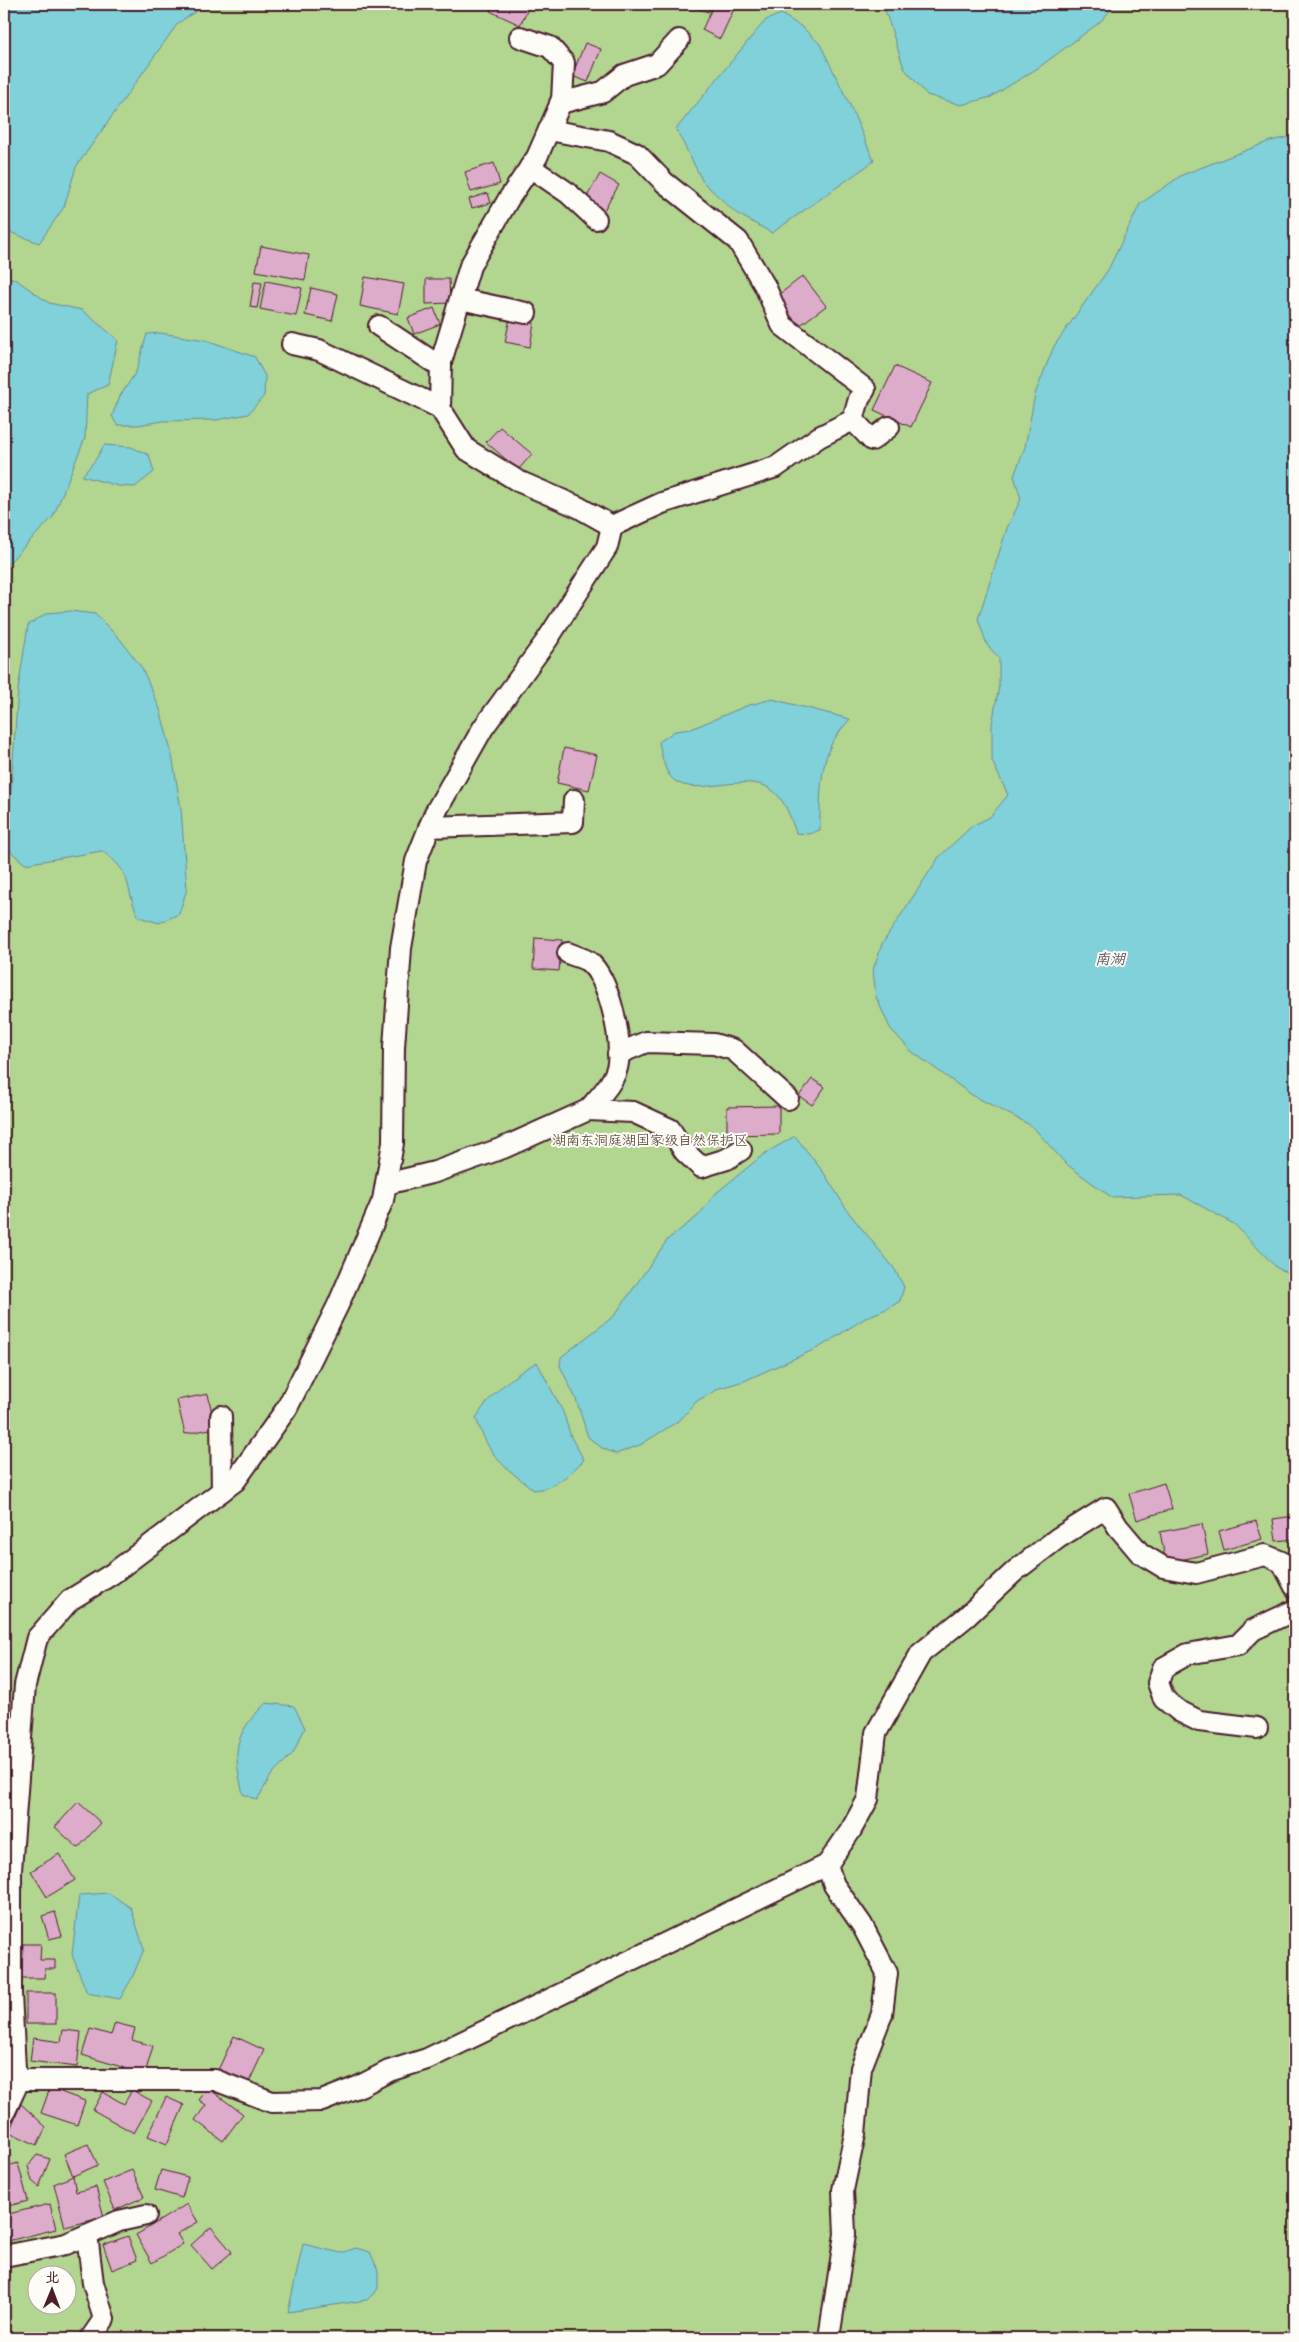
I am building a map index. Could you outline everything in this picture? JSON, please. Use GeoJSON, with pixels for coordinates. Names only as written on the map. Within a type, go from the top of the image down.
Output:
{"type":"FeatureCollection","features":[{"type":"Feature","properties":{"kind":"street"},"geometry":{"type":"LineString","coordinates":[[440,408],[441,367],[470,266],[508,200],[530,168],[560,103],[564,63],[550,47],[520,37]]}},
{"type":"Feature","properties":{"kind":"street"},"geometry":{"type":"LineString","coordinates":[[560,103],[603,92],[624,75],[658,64],[679,40]]}},
{"type":"Feature","properties":{"kind":"street"},"geometry":{"type":"LineString","coordinates":[[4,2113],[16,2087],[10,2078],[11,1870],[25,1685],[36,1638],[70,1600],[112,1574],[235,1481],[287,1408],[338,1305],[384,1200],[393,1142],[394,1047],[401,948],[416,861],[429,827],[483,728],[547,640],[606,547],[612,526],[662,503],[776,467],[819,437],[853,420],[859,399],[865,389],[782,325],[765,286],[738,242],[664,182],[636,154],[609,141],[549,130]]}},
{"type":"Feature","properties":{"kind":"street"},"geometry":{"type":"LineString","coordinates":[[530,168],[568,193],[596,219]]}},
{"type":"Feature","properties":{"kind":"street"},"geometry":{"type":"LineString","coordinates":[[460,299],[526,313]]}},
{"type":"Feature","properties":{"kind":"street"},"geometry":{"type":"LineString","coordinates":[[379,326],[441,367]]}},
{"type":"Feature","properties":{"kind":"street"},"geometry":{"type":"LineString","coordinates":[[292,344],[319,350],[440,408],[466,449],[518,481],[578,507],[612,526]]}},
{"type":"Feature","properties":{"kind":"street"},"geometry":{"type":"LineString","coordinates":[[853,420],[872,440],[890,427]]}},
{"type":"Feature","properties":{"kind":"street"},"geometry":{"type":"LineString","coordinates":[[429,827],[573,822],[574,800]]}},
{"type":"Feature","properties":{"kind":"street"},"geometry":{"type":"LineString","coordinates":[[386,1184],[435,1172],[503,1148],[588,1110],[610,1084],[618,1064],[618,1030],[610,999],[588,962],[568,953]]}},
{"type":"Feature","properties":{"kind":"street"},"geometry":{"type":"LineString","coordinates":[[618,1054],[646,1042],[714,1044],[734,1050],[788,1099]]}},
{"type":"Feature","properties":{"kind":"street"},"geometry":{"type":"LineString","coordinates":[[588,1110],[633,1112],[670,1129],[685,1152],[701,1167],[728,1159],[741,1150]]}},
{"type":"Feature","properties":{"kind":"street"},"geometry":{"type":"LineString","coordinates":[[221,1416],[222,1491]]}},
{"type":"Feature","properties":{"kind":"street"},"geometry":{"type":"LineString","coordinates":[[10,2078],[215,2080],[272,2102],[322,2102],[389,2071],[427,2059],[827,1865],[851,1830],[868,1798],[876,1733],[921,1653],[966,1617],[1015,1571],[1058,1538],[1106,1508],[1118,1527],[1140,1552],[1163,1567],[1196,1574],[1264,1555],[1282,1562],[1295,1587]]}},
{"type":"Feature","properties":{"kind":"street"},"geometry":{"type":"LineString","coordinates":[[1257,1728],[1199,1721],[1164,1699],[1158,1683],[1163,1668],[1188,1654],[1238,1645],[1253,1630],[1295,1610]]}},
{"type":"Feature","properties":{"kind":"street"},"geometry":{"type":"LineString","coordinates":[[827,1865],[834,1886],[862,1925],[887,1973],[882,2014],[861,2068],[855,2134],[842,2190],[845,2234],[829,2338]]}},
{"type":"Feature","properties":{"kind":"street"},"geometry":{"type":"LineString","coordinates":[[4,2256],[66,2244],[119,2222],[146,2215]]}},
{"type":"Feature","properties":{"kind":"street"},"geometry":{"type":"LineString","coordinates":[[87,2235],[93,2283],[104,2319],[91,2338]]}},
{"type":"Feature","properties":{"kind":"green space","name":"湖南东洞庭湖国家级自然保护区"},"geometry":{"type":"Polygon","coordinates":[[[4,4],[1295,4],[1295,2338],[4,2338],[4,4]]]}},
{"type":"Feature","properties":{"kind":"water"},"geometry":{"type":"Polygon","coordinates":[[[4,4],[207,4],[178,23],[76,167],[64,207],[39,243],[4,230],[4,4]]]}},
{"type":"Feature","properties":{"kind":"water"},"geometry":{"type":"Polygon","coordinates":[[[883,4],[1116,4],[1100,22],[1038,68],[991,97],[961,105],[927,95],[904,68],[883,4]]]}},
{"type":"Feature","properties":{"kind":"water"},"geometry":{"type":"Polygon","coordinates":[[[781,14],[802,27],[820,44],[849,103],[874,161],[772,233],[736,213],[703,182],[676,129],[766,20],[781,14]]]}},
{"type":"Feature","properties":{"kind":"water","name":"南湖"},"geometry":{"type":"Polygon","coordinates":[[[1295,136],[1295,1276],[1277,1268],[1234,1224],[1181,1195],[1111,1197],[1065,1163],[1032,1126],[972,1095],[911,1051],[890,1028],[876,997],[873,970],[882,944],[939,857],[972,826],[990,817],[1008,795],[992,761],[992,724],[999,686],[999,658],[987,645],[978,619],[1007,528],[1021,499],[1014,476],[1025,447],[1035,394],[1054,346],[1108,270],[1140,204],[1182,175],[1270,141],[1295,136]]]}},
{"type":"Feature","properties":{"kind":"water"},"geometry":{"type":"Polygon","coordinates":[[[4,276],[15,279],[49,303],[82,310],[118,340],[108,385],[87,394],[85,438],[53,517],[4,568],[4,276]]]}},
{"type":"Feature","properties":{"kind":"water"},"geometry":{"type":"Polygon","coordinates":[[[160,333],[206,340],[255,357],[265,376],[264,396],[248,414],[216,420],[163,421],[138,425],[117,425],[112,416],[120,396],[136,372],[147,334],[160,333]]]}},
{"type":"Feature","properties":{"kind":"water"},"geometry":{"type":"Polygon","coordinates":[[[104,445],[131,447],[149,455],[154,472],[135,487],[118,486],[82,476],[96,459],[104,445]]]}},
{"type":"Feature","properties":{"kind":"water"},"geometry":{"type":"Polygon","coordinates":[[[70,611],[95,614],[120,639],[142,668],[160,709],[172,755],[181,809],[187,889],[179,914],[159,923],[139,917],[124,874],[112,859],[102,851],[25,864],[10,851],[8,832],[18,689],[28,625],[47,613],[70,611]]]}},
{"type":"Feature","properties":{"kind":"water"},"geometry":{"type":"Polygon","coordinates":[[[772,699],[850,719],[835,738],[828,751],[821,785],[820,830],[809,834],[796,833],[790,815],[777,794],[761,784],[733,783],[703,787],[678,783],[669,775],[662,759],[659,742],[675,731],[691,729],[746,706],[772,699]]]}},
{"type":"Feature","properties":{"kind":"water"},"geometry":{"type":"Polygon","coordinates":[[[795,1136],[824,1173],[849,1213],[894,1268],[904,1287],[900,1301],[867,1317],[820,1347],[744,1381],[720,1388],[697,1401],[680,1420],[640,1445],[616,1454],[602,1448],[588,1437],[576,1399],[560,1366],[561,1357],[614,1316],[668,1239],[698,1216],[715,1194],[764,1154],[795,1136]]]}},
{"type":"Feature","properties":{"kind":"water"},"geometry":{"type":"Polygon","coordinates":[[[537,1362],[563,1412],[571,1437],[584,1460],[556,1484],[534,1490],[498,1460],[486,1443],[476,1418],[502,1386],[537,1362]]]}},
{"type":"Feature","properties":{"kind":"water"},"geometry":{"type":"Polygon","coordinates":[[[266,1703],[294,1706],[305,1728],[293,1753],[272,1774],[257,1800],[243,1794],[237,1755],[241,1735],[266,1703]]]}},
{"type":"Feature","properties":{"kind":"water"},"geometry":{"type":"Polygon","coordinates":[[[109,1893],[131,1908],[144,1949],[132,1978],[120,1999],[87,1993],[72,1955],[79,1895],[109,1893]]]}},
{"type":"Feature","properties":{"kind":"water"},"geometry":{"type":"Polygon","coordinates":[[[303,2244],[341,2253],[356,2248],[370,2252],[378,2270],[378,2289],[367,2300],[288,2312],[303,2244]]]}},
{"type":"Feature","properties":{"kind":"building"},"geometry":{"type":"Polygon","coordinates":[[[493,4],[530,5],[520,25],[490,11],[493,4]]]}},
{"type":"Feature","properties":{"kind":"building"},"geometry":{"type":"Polygon","coordinates":[[[683,4],[711,4],[708,12],[683,4]]]}},
{"type":"Feature","properties":{"kind":"building"},"geometry":{"type":"Polygon","coordinates":[[[714,4],[723,4],[734,9],[720,39],[702,30],[714,4]]]}},
{"type":"Feature","properties":{"kind":"building"},"geometry":{"type":"Polygon","coordinates":[[[585,43],[601,49],[588,82],[572,76],[585,43]]]}},
{"type":"Feature","properties":{"kind":"building"},"geometry":{"type":"Polygon","coordinates":[[[494,163],[500,184],[471,192],[465,172],[494,163]]]}},
{"type":"Feature","properties":{"kind":"building"},"geometry":{"type":"Polygon","coordinates":[[[600,174],[619,185],[602,213],[584,202],[600,174]]]}},
{"type":"Feature","properties":{"kind":"building"},"geometry":{"type":"Polygon","coordinates":[[[488,193],[491,203],[472,208],[469,199],[488,193]]]}},
{"type":"Feature","properties":{"kind":"building"},"geometry":{"type":"Polygon","coordinates":[[[261,246],[309,255],[305,280],[256,271],[261,246]]]}},
{"type":"Feature","properties":{"kind":"building"},"geometry":{"type":"Polygon","coordinates":[[[803,276],[826,306],[799,326],[776,297],[803,276]]]}},
{"type":"Feature","properties":{"kind":"building"},"geometry":{"type":"Polygon","coordinates":[[[365,277],[404,284],[398,314],[360,306],[365,277]]]}},
{"type":"Feature","properties":{"kind":"building"},"geometry":{"type":"Polygon","coordinates":[[[426,279],[449,279],[450,303],[426,304],[426,279]]]}},
{"type":"Feature","properties":{"kind":"building"},"geometry":{"type":"Polygon","coordinates":[[[266,281],[302,288],[296,316],[260,309],[266,281]]]}},
{"type":"Feature","properties":{"kind":"building"},"geometry":{"type":"Polygon","coordinates":[[[254,282],[262,283],[257,308],[250,307],[254,282]]]}},
{"type":"Feature","properties":{"kind":"building"},"geometry":{"type":"Polygon","coordinates":[[[311,288],[338,294],[332,321],[305,315],[311,288]]]}},
{"type":"Feature","properties":{"kind":"building"},"geometry":{"type":"Polygon","coordinates":[[[434,308],[440,324],[414,334],[408,318],[434,308]]]}},
{"type":"Feature","properties":{"kind":"building"},"geometry":{"type":"Polygon","coordinates":[[[510,318],[534,323],[530,347],[505,342],[510,318]]]}},
{"type":"Feature","properties":{"kind":"building"},"geometry":{"type":"Polygon","coordinates":[[[895,366],[932,383],[911,427],[874,410],[895,366]]]}},
{"type":"Feature","properties":{"kind":"building"},"geometry":{"type":"Polygon","coordinates":[[[500,427],[532,454],[518,470],[486,442],[500,427]]]}},
{"type":"Feature","properties":{"kind":"building"},"geometry":{"type":"Polygon","coordinates":[[[564,748],[597,755],[589,790],[557,783],[564,748]]]}},
{"type":"Feature","properties":{"kind":"building"},"geometry":{"type":"Polygon","coordinates":[[[535,938],[562,940],[559,971],[533,969],[535,938]]]}},
{"type":"Feature","properties":{"kind":"building"},"geometry":{"type":"Polygon","coordinates":[[[812,1079],[825,1087],[812,1105],[799,1096],[812,1079]]]}},
{"type":"Feature","properties":{"kind":"building"},"geometry":{"type":"Polygon","coordinates":[[[779,1106],[779,1134],[727,1135],[727,1107],[779,1106]]]}},
{"type":"Feature","properties":{"kind":"building"},"geometry":{"type":"Polygon","coordinates":[[[208,1394],[215,1428],[185,1434],[177,1400],[208,1394]]]}},
{"type":"Feature","properties":{"kind":"building"},"geometry":{"type":"Polygon","coordinates":[[[1164,1483],[1172,1509],[1137,1520],[1129,1494],[1164,1483]]]}},
{"type":"Feature","properties":{"kind":"building"},"geometry":{"type":"Polygon","coordinates":[[[1295,1516],[1295,1539],[1276,1541],[1273,1519],[1295,1516]]]}},
{"type":"Feature","properties":{"kind":"building"},"geometry":{"type":"Polygon","coordinates":[[[1256,1521],[1262,1539],[1224,1550],[1219,1531],[1256,1521]]]}},
{"type":"Feature","properties":{"kind":"building"},"geometry":{"type":"Polygon","coordinates":[[[1202,1524],[1208,1554],[1166,1563],[1160,1532],[1202,1524]]]}},
{"type":"Feature","properties":{"kind":"building"},"geometry":{"type":"Polygon","coordinates":[[[78,1802],[101,1823],[78,1848],[55,1827],[78,1802]]]}},
{"type":"Feature","properties":{"kind":"building"},"geometry":{"type":"Polygon","coordinates":[[[59,1854],[75,1880],[47,1897],[31,1871],[59,1854]]]}},
{"type":"Feature","properties":{"kind":"building"},"geometry":{"type":"Polygon","coordinates":[[[55,1912],[62,1936],[49,1939],[42,1916],[55,1912]]]}},
{"type":"Feature","properties":{"kind":"building"},"geometry":{"type":"Polygon","coordinates":[[[23,1944],[41,1944],[40,1960],[55,1960],[55,1969],[45,1969],[44,1978],[22,1978],[23,1944]]]}},
{"type":"Feature","properties":{"kind":"building"},"geometry":{"type":"Polygon","coordinates":[[[26,1993],[56,1993],[56,2024],[26,2024],[26,1993]]]}},
{"type":"Feature","properties":{"kind":"building"},"geometry":{"type":"Polygon","coordinates":[[[115,2023],[135,2028],[132,2040],[153,2046],[145,2074],[82,2055],[90,2029],[111,2035],[115,2023]]]}},
{"type":"Feature","properties":{"kind":"building"},"geometry":{"type":"Polygon","coordinates":[[[63,2030],[81,2032],[77,2067],[30,2061],[33,2038],[61,2042],[63,2030]]]}},
{"type":"Feature","properties":{"kind":"building"},"geometry":{"type":"Polygon","coordinates":[[[234,2036],[264,2050],[248,2084],[218,2070],[234,2036]]]}},
{"type":"Feature","properties":{"kind":"building"},"geometry":{"type":"Polygon","coordinates":[[[50,2088],[85,2101],[77,2125],[41,2113],[50,2088]]]}},
{"type":"Feature","properties":{"kind":"building"},"geometry":{"type":"Polygon","coordinates":[[[208,2088],[243,2114],[223,2141],[195,2120],[206,2105],[199,2100],[208,2088]]]}},
{"type":"Feature","properties":{"kind":"building"},"geometry":{"type":"Polygon","coordinates":[[[132,2090],[152,2101],[134,2133],[93,2110],[103,2092],[124,2104],[132,2090]]]}},
{"type":"Feature","properties":{"kind":"building"},"geometry":{"type":"Polygon","coordinates":[[[166,2097],[184,2105],[167,2144],[148,2136],[166,2097]]]}},
{"type":"Feature","properties":{"kind":"building"},"geometry":{"type":"Polygon","coordinates":[[[21,2104],[46,2127],[37,2145],[9,2132],[21,2104]]]}},
{"type":"Feature","properties":{"kind":"building"},"geometry":{"type":"Polygon","coordinates":[[[88,2144],[98,2165],[73,2176],[64,2154],[88,2144]]]}},
{"type":"Feature","properties":{"kind":"building"},"geometry":{"type":"Polygon","coordinates":[[[37,2155],[50,2159],[39,2187],[32,2181],[28,2166],[37,2155]]]}},
{"type":"Feature","properties":{"kind":"building"},"geometry":{"type":"Polygon","coordinates":[[[18,2163],[28,2201],[4,2207],[4,2167],[18,2163]]]}},
{"type":"Feature","properties":{"kind":"building"},"geometry":{"type":"Polygon","coordinates":[[[132,2170],[144,2197],[115,2210],[103,2182],[132,2170]]]}},
{"type":"Feature","properties":{"kind":"building"},"geometry":{"type":"Polygon","coordinates":[[[161,2170],[188,2177],[182,2198],[155,2190],[161,2170]]]}},
{"type":"Feature","properties":{"kind":"building"},"geometry":{"type":"Polygon","coordinates":[[[73,2176],[76,2192],[96,2187],[104,2217],[65,2227],[54,2184],[73,2176]]]}},
{"type":"Feature","properties":{"kind":"building"},"geometry":{"type":"Polygon","coordinates":[[[50,2204],[56,2229],[4,2242],[4,2215],[50,2204]]]}},
{"type":"Feature","properties":{"kind":"building"},"geometry":{"type":"Polygon","coordinates":[[[187,2204],[198,2222],[177,2234],[183,2244],[152,2263],[136,2235],[187,2204]]]}},
{"type":"Feature","properties":{"kind":"building"},"geometry":{"type":"Polygon","coordinates":[[[211,2227],[232,2252],[212,2269],[191,2245],[211,2227]]]}},
{"type":"Feature","properties":{"kind":"building"},"geometry":{"type":"Polygon","coordinates":[[[128,2236],[137,2260],[112,2270],[103,2245],[128,2236]]]}}]}
